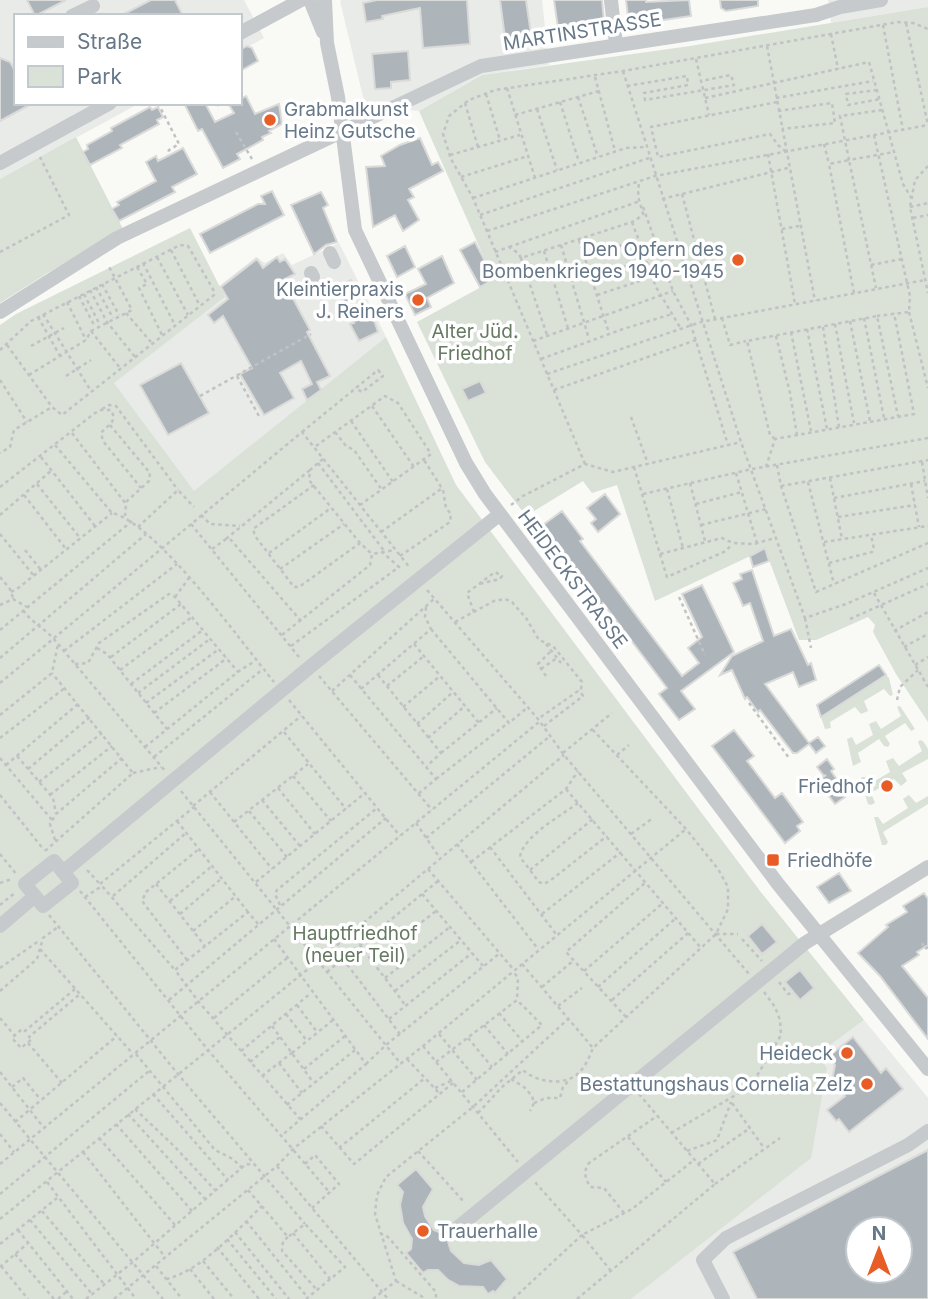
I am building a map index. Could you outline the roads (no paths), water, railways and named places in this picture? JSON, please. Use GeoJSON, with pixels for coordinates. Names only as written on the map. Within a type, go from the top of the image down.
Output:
{"type":"FeatureCollection","features":[{"type":"Feature","properties":{"kind":"street"},"geometry":{"type":"LineString","coordinates":[[242,32],[301,0]]}},
{"type":"Feature","properties":{"kind":"street"},"geometry":{"type":"LineString","coordinates":[[310,0],[327,43]]}},
{"type":"Feature","properties":{"kind":"street"},"geometry":{"type":"LineString","coordinates":[[325,0],[327,43]]}},
{"type":"Feature","properties":{"kind":"street"},"geometry":{"type":"LineString","coordinates":[[611,0],[616,44]]}},
{"type":"Feature","properties":{"kind":"street","name":"MARTINSTRASSE"},"geometry":{"type":"LineString","coordinates":[[0,312],[81,258],[117,238],[481,66],[816,15],[840,7],[881,0]]}},
{"type":"Feature","properties":{"kind":"street"},"geometry":{"type":"LineString","coordinates":[[76,14],[93,6]]}},
{"type":"Feature","properties":{"kind":"street","name":"HEIDECKSTRASSE"},"geometry":{"type":"LineString","coordinates":[[327,43],[358,237],[460,453],[500,514],[818,936],[928,1069]]}},
{"type":"Feature","properties":{"kind":"street"},"geometry":{"type":"LineString","coordinates":[[0,163],[106,105]]}},
{"type":"Feature","properties":{"kind":"street"},"geometry":{"type":"LineString","coordinates":[[39,901],[25,884],[58,866],[173,781],[500,514]]}},
{"type":"Feature","properties":{"kind":"street"},"geometry":{"type":"LineString","coordinates":[[0,926],[39,901],[58,866]]}},
{"type":"Feature","properties":{"kind":"street"},"geometry":{"type":"LineString","coordinates":[[456,1230],[805,943],[928,867]]}},
{"type":"Feature","properties":{"kind":"street"},"geometry":{"type":"LineString","coordinates":[[723,1299],[703,1260],[726,1238],[908,1144],[928,1131]]}},
{"type":"Feature","properties":{"kind":"place","name":"Grabmalkunst Heinz Gutsche"},"geometry":{"type":"Point","coordinates":[270,120]}},
{"type":"Feature","properties":{"kind":"place","name":"Den Opfern des Bombenkrieges 1940-1945"},"geometry":{"type":"Point","coordinates":[738,260]}},
{"type":"Feature","properties":{"kind":"place","name":"Kleintierpraxis J. Reiners"},"geometry":{"type":"Point","coordinates":[418,300]}},
{"type":"Feature","properties":{"kind":"place","name":"Friedhof"},"geometry":{"type":"Point","coordinates":[887,786]}},
{"type":"Feature","properties":{"kind":"place","name":"Friedhöfe"},"geometry":{"type":"Point","coordinates":[773,860]}},
{"type":"Feature","properties":{"kind":"place","name":"Heideck"},"geometry":{"type":"Point","coordinates":[847,1053]}},
{"type":"Feature","properties":{"kind":"place","name":"Bestattungshaus Cornelia Zelz"},"geometry":{"type":"Point","coordinates":[867,1084]}},
{"type":"Feature","properties":{"kind":"place","name":"Trauerhalle"},"geometry":{"type":"Point","coordinates":[423,1231]}},
{"type":"Feature","properties":{"kind":"park label","name":"Alter Jüd. Friedhof"},"geometry":{"type":"Point","coordinates":[475,342]}},
{"type":"Feature","properties":{"kind":"park label","name":"Hauptfriedhof (neuer Teil)"},"geometry":{"type":"Point","coordinates":[355,944]}}]}
